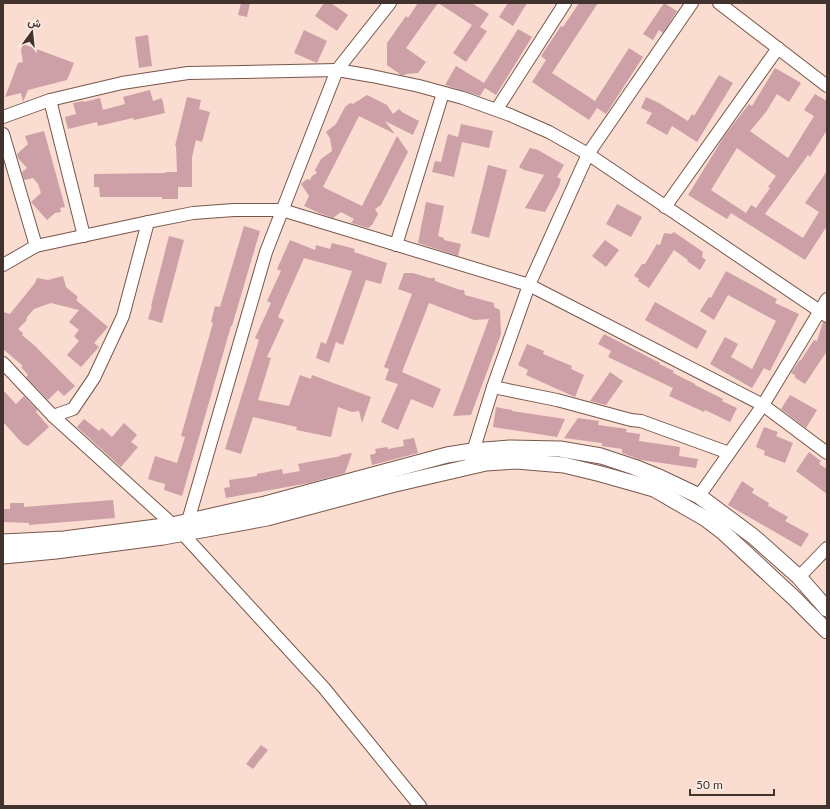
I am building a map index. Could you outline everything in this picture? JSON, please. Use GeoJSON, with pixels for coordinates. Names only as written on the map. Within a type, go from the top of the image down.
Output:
{"type":"FeatureCollection","features":[{"type":"Feature","properties":{"kind":"street"},"geometry":{"type":"LineString","coordinates":[[180,526],[266,252],[337,70],[390,3]]}},
{"type":"Feature","properties":{"kind":"street"},"geometry":{"type":"LineString","coordinates":[[497,110],[565,3]]}},
{"type":"Feature","properties":{"kind":"street"},"geometry":{"type":"LineString","coordinates":[[469,467],[472,451],[493,387],[529,285],[588,154],[692,3]]}},
{"type":"Feature","properties":{"kind":"street"},"geometry":{"type":"LineString","coordinates":[[719,3],[827,86]]}},
{"type":"Feature","properties":{"kind":"street"},"geometry":{"type":"LineString","coordinates":[[665,207],[778,48]]}},
{"type":"Feature","properties":{"kind":"street"},"geometry":{"type":"LineString","coordinates":[[3,117],[50,100],[122,83],[188,73],[337,70],[419,86],[497,110],[548,132],[588,154],[823,314]]}},
{"type":"Feature","properties":{"kind":"street"},"geometry":{"type":"LineString","coordinates":[[396,245],[443,93]]}},
{"type":"Feature","properties":{"kind":"street"},"geometry":{"type":"LineString","coordinates":[[50,100],[84,236]]}},
{"type":"Feature","properties":{"kind":"street"},"geometry":{"type":"LineString","coordinates":[[3,134],[36,246]]}},
{"type":"Feature","properties":{"kind":"street"},"geometry":{"type":"LineString","coordinates":[[3,178],[13,170]]}},
{"type":"Feature","properties":{"kind":"street"},"geometry":{"type":"LineString","coordinates":[[3,265],[36,246],[193,213],[234,210],[282,210],[529,285],[763,405],[827,453]]}},
{"type":"Feature","properties":{"kind":"street"},"geometry":{"type":"LineString","coordinates":[[53,416],[73,409],[94,378],[123,316],[148,222]]}},
{"type":"Feature","properties":{"kind":"street"},"geometry":{"type":"LineString","coordinates":[[699,496],[763,405],[823,314],[827,299]]}},
{"type":"Feature","properties":{"kind":"street"},"geometry":{"type":"LineString","coordinates":[[3,363],[53,416],[180,526],[324,688],[420,806]]}},
{"type":"Feature","properties":{"kind":"street"},"geometry":{"type":"LineString","coordinates":[[493,387],[558,400],[631,420],[641,421],[729,453]]}},
{"type":"Feature","properties":{"kind":"street"},"geometry":{"type":"LineString","coordinates":[[3,556],[56,551],[180,526],[447,455],[472,451],[510,448],[560,449],[601,456],[653,474],[699,496],[754,537],[799,577],[827,609]]}},
{"type":"Feature","properties":{"kind":"street"},"geometry":{"type":"LineString","coordinates":[[3,542],[64,539],[268,518],[391,485],[486,463],[516,461],[564,465],[654,489],[706,519],[723,532],[827,631]]}},
{"type":"Feature","properties":{"kind":"street"},"geometry":{"type":"LineString","coordinates":[[799,577],[827,548]]}},
{"type":"Feature","properties":{"kind":"building"},"geometry":{"type":"Polygon","coordinates":[[[241,3],[250,3],[247,17],[238,15],[241,3]]]}},
{"type":"Feature","properties":{"kind":"building"},"geometry":{"type":"Polygon","coordinates":[[[324,3],[331,3],[348,15],[337,31],[315,16],[324,3]]]}},
{"type":"Feature","properties":{"kind":"building"},"geometry":{"type":"Polygon","coordinates":[[[418,3],[438,3],[406,48],[426,62],[418,73],[401,75],[387,65],[387,43],[406,16],[408,18],[418,3]]]}},
{"type":"Feature","properties":{"kind":"building"},"geometry":{"type":"Polygon","coordinates":[[[438,3],[472,3],[489,14],[480,27],[487,31],[466,62],[453,53],[472,25],[438,3]]]}},
{"type":"Feature","properties":{"kind":"building"},"geometry":{"type":"Polygon","coordinates":[[[508,3],[527,3],[513,26],[499,17],[508,3]]]}},
{"type":"Feature","properties":{"kind":"building"},"geometry":{"type":"Polygon","coordinates":[[[579,3],[598,3],[552,73],[595,101],[629,48],[643,57],[606,114],[597,108],[589,120],[532,82],[546,60],[541,56],[561,26],[563,27],[579,3]]]}},
{"type":"Feature","properties":{"kind":"building"},"geometry":{"type":"Polygon","coordinates":[[[664,3],[677,11],[663,33],[659,30],[653,40],[643,34],[664,3]]]}},
{"type":"Feature","properties":{"kind":"building"},"geometry":{"type":"Polygon","coordinates":[[[518,29],[532,37],[496,95],[485,88],[480,96],[445,85],[456,66],[484,83],[518,29]]]}},
{"type":"Feature","properties":{"kind":"building"},"geometry":{"type":"Polygon","coordinates":[[[304,30],[327,41],[317,63],[294,53],[304,30]]]}},
{"type":"Feature","properties":{"kind":"building"},"geometry":{"type":"Polygon","coordinates":[[[148,35],[152,66],[139,68],[135,37],[148,35]]]}},
{"type":"Feature","properties":{"kind":"building"},"geometry":{"type":"Polygon","coordinates":[[[23,44],[74,63],[67,80],[28,90],[23,102],[21,93],[5,97],[18,63],[23,62],[21,50],[23,44]]]}},
{"type":"Feature","properties":{"kind":"building"},"geometry":{"type":"Polygon","coordinates":[[[775,68],[801,83],[789,102],[777,94],[766,112],[750,131],[788,158],[814,116],[804,110],[815,94],[827,101],[827,130],[810,157],[808,155],[765,214],[803,238],[819,212],[805,203],[827,171],[827,226],[805,260],[731,213],[727,219],[688,195],[725,135],[749,104],[752,106],[775,68]],[[737,148],[711,190],[746,213],[751,205],[756,208],[770,188],[768,187],[776,176],[737,148]]]}},
{"type":"Feature","properties":{"kind":"building"},"geometry":{"type":"Polygon","coordinates":[[[719,75],[733,83],[697,142],[672,126],[667,135],[646,123],[652,113],[641,108],[646,97],[659,103],[688,121],[692,114],[694,116],[719,75]]]}},
{"type":"Feature","properties":{"kind":"building"},"geometry":{"type":"Polygon","coordinates":[[[150,90],[153,101],[162,98],[165,113],[98,126],[97,122],[68,129],[65,117],[76,114],[73,103],[100,98],[103,110],[125,104],[123,97],[150,90]]]}},
{"type":"Feature","properties":{"kind":"building"},"geometry":{"type":"Polygon","coordinates":[[[367,95],[387,105],[393,114],[399,109],[419,121],[413,135],[385,121],[395,134],[359,116],[323,187],[362,206],[397,136],[408,152],[381,205],[375,209],[378,214],[372,225],[368,228],[351,223],[354,219],[341,212],[333,218],[304,206],[309,196],[301,184],[307,179],[310,180],[312,176],[317,173],[315,170],[321,159],[332,151],[330,138],[326,132],[336,124],[345,107],[367,95]]]}},
{"type":"Feature","properties":{"kind":"building"},"geometry":{"type":"Polygon","coordinates":[[[187,97],[201,100],[199,109],[210,112],[202,142],[196,140],[192,157],[192,187],[178,187],[178,199],[162,199],[162,197],[100,197],[99,187],[94,187],[94,174],[177,172],[175,146],[187,97]]]}},
{"type":"Feature","properties":{"kind":"building"},"geometry":{"type":"Polygon","coordinates":[[[461,124],[493,131],[489,148],[462,142],[454,177],[432,172],[435,161],[441,162],[448,134],[458,137],[461,124]]]}},
{"type":"Feature","properties":{"kind":"building"},"geometry":{"type":"Polygon","coordinates":[[[44,131],[65,207],[60,208],[61,212],[55,213],[47,220],[31,202],[41,193],[38,184],[33,178],[24,180],[22,172],[27,168],[18,158],[17,154],[28,144],[25,136],[44,131]]]}},
{"type":"Feature","properties":{"kind":"building"},"geometry":{"type":"Polygon","coordinates":[[[530,148],[538,150],[564,165],[557,177],[561,179],[559,186],[545,212],[525,208],[544,175],[524,170],[519,167],[530,148]]]}},
{"type":"Feature","properties":{"kind":"building"},"geometry":{"type":"Polygon","coordinates":[[[488,165],[507,170],[489,238],[471,233],[488,165]]]}},
{"type":"Feature","properties":{"kind":"building"},"geometry":{"type":"Polygon","coordinates":[[[426,202],[444,206],[438,236],[444,238],[444,240],[461,244],[458,256],[418,243],[426,202]]]}},
{"type":"Feature","properties":{"kind":"building"},"geometry":{"type":"Polygon","coordinates":[[[617,204],[642,217],[631,237],[606,224],[617,204]]]}},
{"type":"Feature","properties":{"kind":"building"},"geometry":{"type":"Polygon","coordinates":[[[244,226],[260,231],[182,496],[164,490],[165,484],[148,479],[155,456],[177,463],[185,437],[181,436],[213,323],[211,322],[215,306],[220,307],[244,226]]]}},
{"type":"Feature","properties":{"kind":"building"},"geometry":{"type":"Polygon","coordinates":[[[674,232],[703,252],[702,257],[706,260],[700,270],[674,250],[649,288],[638,281],[639,279],[634,276],[642,264],[645,264],[657,244],[660,245],[664,233],[671,234],[674,232]]]}},
{"type":"Feature","properties":{"kind":"building"},"geometry":{"type":"Polygon","coordinates":[[[169,236],[184,240],[162,323],[148,319],[169,236]]]}},
{"type":"Feature","properties":{"kind":"building"},"geometry":{"type":"Polygon","coordinates":[[[290,240],[315,250],[316,245],[330,249],[332,243],[355,249],[354,252],[387,263],[381,284],[366,280],[343,345],[336,342],[329,363],[316,358],[321,342],[326,344],[352,271],[304,258],[278,317],[284,320],[267,357],[271,358],[258,400],[289,406],[300,375],[311,379],[312,375],[371,397],[362,423],[359,411],[352,412],[338,407],[331,437],[296,430],[297,427],[253,417],[241,454],[225,449],[259,340],[255,338],[271,303],[267,301],[281,271],[277,269],[290,240]]]}},
{"type":"Feature","properties":{"kind":"building"},"geometry":{"type":"Polygon","coordinates":[[[605,240],[619,250],[606,267],[592,256],[605,240]]]}},
{"type":"Feature","properties":{"kind":"building"},"geometry":{"type":"Polygon","coordinates":[[[726,271],[777,299],[775,303],[799,314],[770,371],[764,368],[752,388],[710,364],[725,337],[738,344],[731,357],[752,369],[776,321],[728,295],[714,320],[700,311],[709,297],[711,298],[726,271]]]}},
{"type":"Feature","properties":{"kind":"building"},"geometry":{"type":"Polygon","coordinates":[[[404,273],[413,273],[429,278],[435,278],[435,281],[464,290],[465,295],[494,303],[494,307],[500,310],[501,334],[471,415],[453,416],[489,319],[474,320],[429,303],[402,372],[441,389],[433,408],[411,399],[398,430],[381,422],[398,384],[385,380],[389,369],[384,367],[412,294],[398,289],[404,273]]]}},
{"type":"Feature","properties":{"kind":"building"},"geometry":{"type":"Polygon","coordinates":[[[63,276],[66,287],[78,297],[76,300],[108,327],[94,343],[99,347],[81,367],[67,355],[79,341],[74,336],[79,330],[69,322],[79,310],[51,303],[34,309],[27,317],[26,321],[18,329],[23,333],[22,335],[75,386],[64,396],[58,390],[48,400],[26,377],[28,375],[21,367],[23,366],[3,349],[3,312],[10,314],[35,283],[37,278],[48,280],[63,276]]]}},
{"type":"Feature","properties":{"kind":"building"},"geometry":{"type":"Polygon","coordinates":[[[655,302],[707,331],[697,349],[645,320],[655,302]]]}},
{"type":"Feature","properties":{"kind":"building"},"geometry":{"type":"Polygon","coordinates":[[[823,322],[827,323],[827,351],[805,384],[794,377],[796,376],[791,373],[814,340],[817,341],[823,322]]]}},
{"type":"Feature","properties":{"kind":"building"},"geometry":{"type":"Polygon","coordinates":[[[604,334],[660,363],[659,364],[674,371],[673,373],[737,408],[730,422],[705,410],[704,412],[669,396],[673,388],[608,357],[611,351],[598,344],[604,334]]]}},
{"type":"Feature","properties":{"kind":"building"},"geometry":{"type":"Polygon","coordinates":[[[527,344],[544,351],[543,354],[572,366],[571,369],[584,375],[575,397],[526,375],[528,370],[518,365],[527,344]]]}},
{"type":"Feature","properties":{"kind":"building"},"geometry":{"type":"Polygon","coordinates":[[[610,372],[623,381],[606,405],[590,401],[610,372]]]}},
{"type":"Feature","properties":{"kind":"building"},"geometry":{"type":"Polygon","coordinates":[[[3,390],[16,404],[24,396],[37,410],[36,412],[49,427],[28,446],[23,444],[3,422],[3,390]]]}},
{"type":"Feature","properties":{"kind":"building"},"geometry":{"type":"Polygon","coordinates":[[[790,395],[817,410],[806,428],[781,409],[790,395]]]}},
{"type":"Feature","properties":{"kind":"building"},"geometry":{"type":"Polygon","coordinates":[[[496,407],[565,419],[557,437],[493,427],[496,407]]]}},
{"type":"Feature","properties":{"kind":"building"},"geometry":{"type":"Polygon","coordinates":[[[578,418],[599,421],[598,425],[627,429],[626,432],[640,434],[639,441],[680,447],[679,456],[698,459],[696,468],[641,460],[622,453],[622,449],[602,446],[602,443],[564,438],[578,418]]]}},
{"type":"Feature","properties":{"kind":"building"},"geometry":{"type":"Polygon","coordinates":[[[84,419],[99,431],[102,428],[112,437],[124,423],[137,435],[131,442],[138,447],[121,467],[77,427],[84,419]]]}},
{"type":"Feature","properties":{"kind":"building"},"geometry":{"type":"Polygon","coordinates":[[[764,427],[778,432],[776,436],[793,443],[785,463],[764,455],[765,451],[756,447],[764,427]]]}},
{"type":"Feature","properties":{"kind":"building"},"geometry":{"type":"Polygon","coordinates":[[[414,438],[418,453],[372,465],[370,455],[376,453],[375,449],[387,447],[388,449],[404,446],[403,440],[414,438]]]}},
{"type":"Feature","properties":{"kind":"building"},"geometry":{"type":"Polygon","coordinates":[[[809,452],[821,461],[819,464],[827,469],[827,494],[796,471],[809,452]]]}},
{"type":"Feature","properties":{"kind":"building"},"geometry":{"type":"Polygon","coordinates":[[[352,453],[345,473],[309,483],[226,498],[224,488],[230,487],[229,480],[257,476],[257,474],[282,469],[283,474],[300,471],[298,464],[352,453]]]}},
{"type":"Feature","properties":{"kind":"building"},"geometry":{"type":"Polygon","coordinates":[[[742,481],[754,489],[752,493],[769,503],[768,507],[769,506],[788,517],[785,521],[809,534],[801,547],[728,505],[742,481]]]}},
{"type":"Feature","properties":{"kind":"building"},"geometry":{"type":"Polygon","coordinates":[[[113,500],[115,518],[29,525],[29,523],[3,522],[3,509],[10,509],[10,503],[24,503],[24,507],[113,500]]]}},
{"type":"Feature","properties":{"kind":"building"},"geometry":{"type":"Polygon","coordinates":[[[261,745],[268,750],[253,769],[246,764],[261,745]]]}}]}
